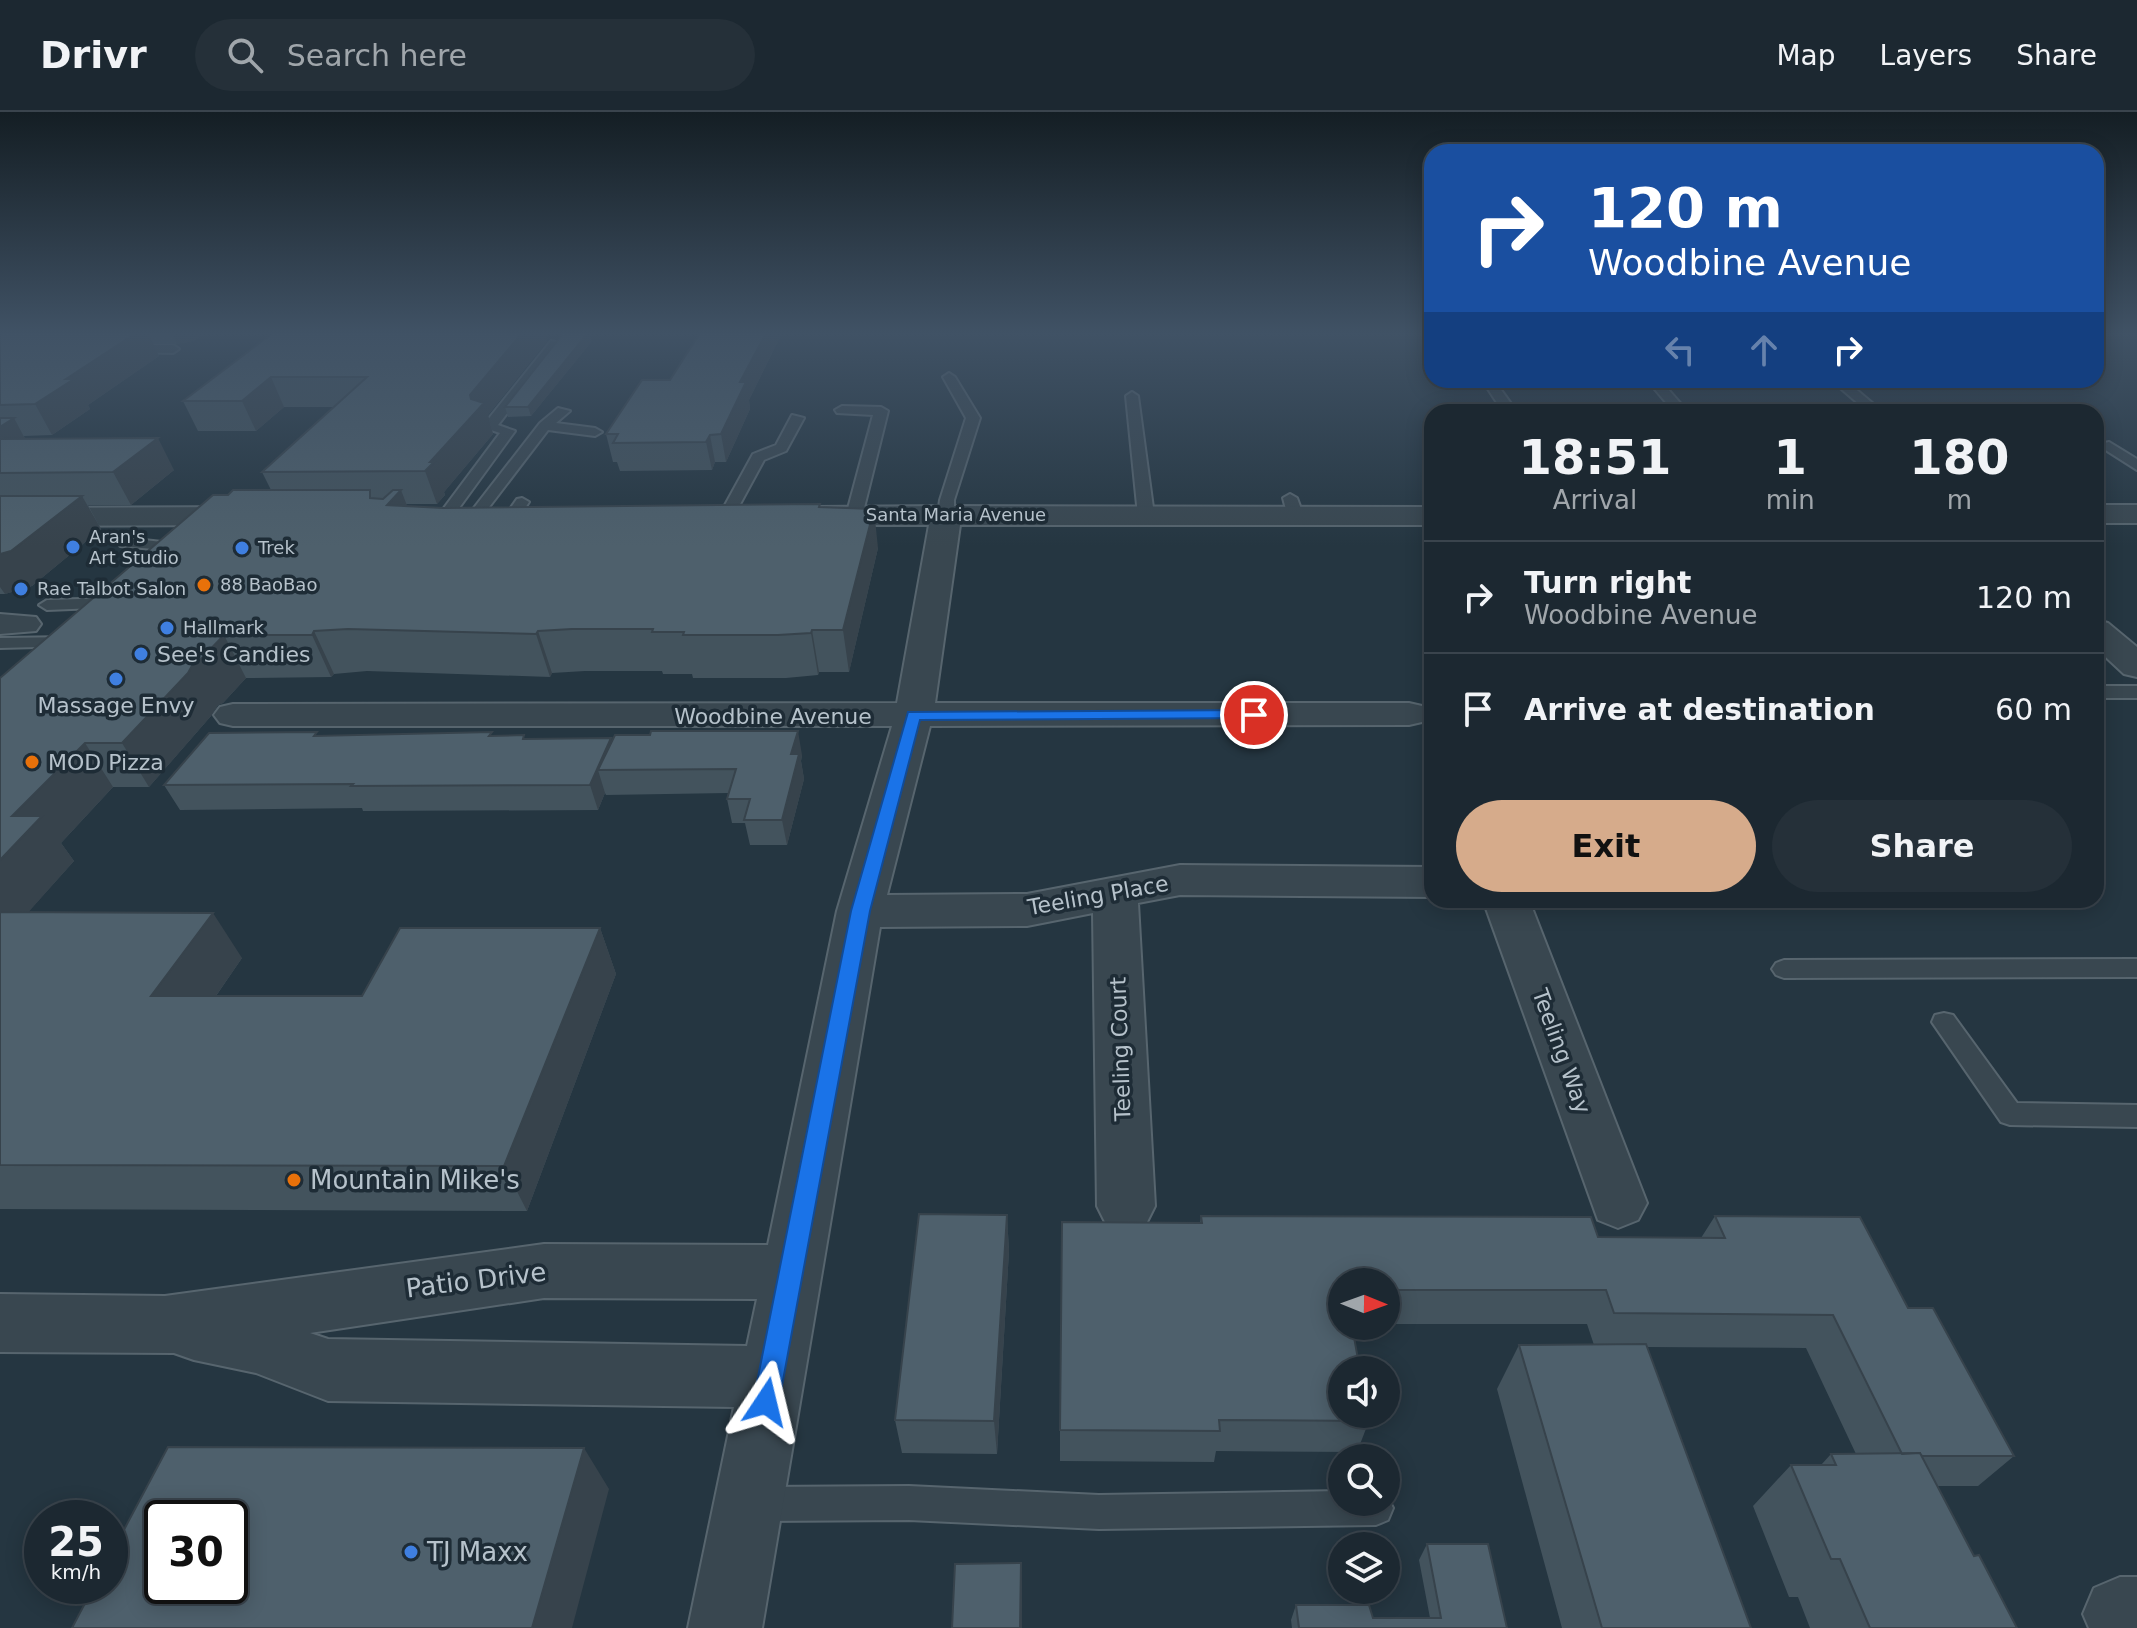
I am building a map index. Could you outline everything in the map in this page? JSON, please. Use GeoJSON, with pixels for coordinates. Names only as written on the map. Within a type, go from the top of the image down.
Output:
{"type":"FeatureCollection","features":[{"type":"Feature","properties":{"kind":"street","name":"Santa Maria Avenue"},"geometry":{"type":"LineString","coordinates":[[791,516],[1146,515],[1293,508],[1424,516]]}},
{"type":"Feature","properties":{"kind":"street"},"geometry":{"type":"LineString","coordinates":[[447,516],[527,511]]}},
{"type":"Feature","properties":{"kind":"street"},"geometry":{"type":"LineString","coordinates":[[0,517],[140,523],[218,512],[268,516]]}},
{"type":"Feature","properties":{"kind":"street"},"geometry":{"type":"LineString","coordinates":[[44,671],[218,512]]}},
{"type":"Feature","properties":{"kind":"street"},"geometry":{"type":"LineString","coordinates":[[2104,514],[2137,514]]}},
{"type":"Feature","properties":{"kind":"street"},"geometry":{"type":"LineString","coordinates":[[725,1628],[860,911],[914,716],[946,515]]}},
{"type":"Feature","properties":{"kind":"street"},"geometry":{"type":"LineString","coordinates":[[714,516],[759,516]]}},
{"type":"Feature","properties":{"kind":"street"},"geometry":{"type":"LineString","coordinates":[[2104,637],[2137,666]]}},
{"type":"Feature","properties":{"kind":"street","name":"Woodbine Avenue"},"geometry":{"type":"LineString","coordinates":[[233,715],[1409,714]]}},
{"type":"Feature","properties":{"kind":"street","name":"Teeling Place"},"geometry":{"type":"LineString","coordinates":[[860,911],[1027,910],[1180,880],[1424,882]]}},
{"type":"Feature","properties":{"kind":"street","name":"Teeling Court"},"geometry":{"type":"LineString","coordinates":[[1115,892],[1126,1206]]}},
{"type":"Feature","properties":{"kind":"street","name":"Teeling Way"},"geometry":{"type":"LineString","coordinates":[[1509,908],[1618,1203]]}},
{"type":"Feature","properties":{"kind":"street","name":"Patio Drive"},"geometry":{"type":"LineString","coordinates":[[0,1323],[165,1325],[544,1271],[790,1272]]}},
{"type":"Feature","properties":{"kind":"street","name":"Patio Drive"},"geometry":{"type":"LineString","coordinates":[[165,1325],[256,1343],[328,1370],[771,1377]]}},
{"type":"Feature","properties":{"kind":"lane"},"geometry":{"type":"LineString","coordinates":[[447,516],[508,431],[489,427],[507,404]]}},
{"type":"Feature","properties":{"kind":"lane"},"geometry":{"type":"LineString","coordinates":[[946,515],[947,500],[973,418],[965,404]]}},
{"type":"Feature","properties":{"kind":"lane"},"geometry":{"type":"LineString","coordinates":[[1133,404],[1146,515]]}},
{"type":"Feature","properties":{"kind":"lane"},"geometry":{"type":"LineString","coordinates":[[842,410],[881,411],[854,516]]}},
{"type":"Feature","properties":{"kind":"lane"},"geometry":{"type":"LineString","coordinates":[[447,516],[555,418],[598,428]]}},
{"type":"Feature","properties":{"kind":"lane"},"geometry":{"type":"LineString","coordinates":[[714,516],[758,457],[781,448],[797,418]]}},
{"type":"Feature","properties":{"kind":"lane"},"geometry":{"type":"LineString","coordinates":[[2109,446],[2137,466]]}},
{"type":"Feature","properties":{"kind":"lane"},"geometry":{"type":"LineString","coordinates":[[18,624],[148,578],[156,545],[140,523]]}},
{"type":"Feature","properties":{"kind":"lane"},"geometry":{"type":"LineString","coordinates":[[18,624],[77,642]]}},
{"type":"Feature","properties":{"kind":"lane"},"geometry":{"type":"LineString","coordinates":[[2104,692],[2137,692]]}},
{"type":"Feature","properties":{"kind":"lane"},"geometry":{"type":"LineString","coordinates":[[1784,969],[2137,968]]}},
{"type":"Feature","properties":{"kind":"lane"},"geometry":{"type":"LineString","coordinates":[[1944,1022],[2010,1114],[2137,1116]]}},
{"type":"Feature","properties":{"kind":"lane"},"geometry":{"type":"LineString","coordinates":[[747,1504],[909,1503],[1099,1512],[1328,1509]]}},
{"type":"Feature","properties":{"kind":"building"},"geometry":{"type":"Polygon","coordinates":[[[337,404],[483,404],[425,471],[262,472],[337,404]]]}},
{"type":"Feature","properties":{"kind":"building"},"geometry":{"type":"Polygon","coordinates":[[[508,404],[531,404],[528,407],[505,407],[508,404]]]}},
{"type":"Feature","properties":{"kind":"building"},"geometry":{"type":"Polygon","coordinates":[[[626,404],[736,404],[721,434],[710,435],[706,442],[613,443],[618,434],[606,434],[626,404]]]}},
{"type":"Feature","properties":{"kind":"building"},"geometry":{"type":"Polygon","coordinates":[[[0,418],[14,418],[0,427],[0,418]]]}},
{"type":"Feature","properties":{"kind":"building"},"geometry":{"type":"Polygon","coordinates":[[[158,438],[113,472],[0,473],[0,439],[158,438]]]}},
{"type":"Feature","properties":{"kind":"building"},"geometry":{"type":"Polygon","coordinates":[[[233,490],[370,490],[370,498],[383,499],[393,490],[401,490],[387,505],[443,508],[820,504],[819,507],[874,509],[843,630],[778,635],[683,635],[684,632],[652,632],[653,629],[572,629],[538,631],[536,634],[348,629],[314,631],[312,635],[224,635],[200,660],[194,662],[188,673],[122,743],[85,743],[12,816],[42,816],[0,860],[0,678],[213,495],[228,495],[233,490]]]}},
{"type":"Feature","properties":{"kind":"building"},"geometry":{"type":"Polygon","coordinates":[[[0,496],[82,496],[11,551],[0,554],[0,496]]]}},
{"type":"Feature","properties":{"kind":"building"},"geometry":{"type":"Polygon","coordinates":[[[651,731],[798,731],[791,754],[799,754],[782,820],[744,820],[750,799],[727,799],[736,769],[598,770],[615,735],[650,735],[651,731]]]}},
{"type":"Feature","properties":{"kind":"building"},"geometry":{"type":"Polygon","coordinates":[[[317,732],[314,736],[492,732],[489,736],[524,735],[523,739],[611,738],[590,785],[164,785],[209,733],[317,732]]]}},
{"type":"Feature","properties":{"kind":"building"},"geometry":{"type":"Polygon","coordinates":[[[0,912],[213,913],[151,996],[362,996],[400,928],[600,928],[504,1166],[0,1165],[0,912]]]}},
{"type":"Feature","properties":{"kind":"building"},"geometry":{"type":"Polygon","coordinates":[[[919,1214],[1007,1215],[994,1421],[895,1420],[919,1214]]]}},
{"type":"Feature","properties":{"kind":"building"},"geometry":{"type":"Polygon","coordinates":[[[1201,1216],[1591,1217],[1598,1237],[1725,1238],[1715,1216],[1860,1217],[1908,1308],[1933,1308],[2014,1456],[1902,1454],[1833,1315],[1614,1313],[1606,1290],[1400,1290],[1400,1268],[1328,1268],[1328,1340],[1355,1340],[1357,1356],[1328,1356],[1328,1421],[1219,1420],[1220,1431],[1060,1430],[1062,1222],[1202,1223],[1201,1216]]]}},
{"type":"Feature","properties":{"kind":"building"},"geometry":{"type":"Polygon","coordinates":[[[1646,1344],[1751,1628],[1602,1628],[1519,1345],[1646,1344]]]}},
{"type":"Feature","properties":{"kind":"building","name":"TJ Maxx"},"geometry":{"type":"Polygon","coordinates":[[[168,1447],[584,1448],[532,1628],[72,1628],[85,1604],[128,1604],[128,1522],[168,1447]]]}},
{"type":"Feature","properties":{"kind":"building"},"geometry":{"type":"Polygon","coordinates":[[[1920,1453],[1974,1556],[1979,1555],[2017,1628],[1870,1628],[1840,1559],[1831,1559],[1791,1465],[1836,1465],[1831,1454],[1920,1453]]]}},
{"type":"Feature","properties":{"kind":"building"},"geometry":{"type":"Polygon","coordinates":[[[1427,1544],[1488,1544],[1507,1628],[1299,1628],[1296,1605],[1369,1605],[1373,1618],[1441,1618],[1427,1544]]]}},
{"type":"Feature","properties":{"kind":"building"},"geometry":{"type":"Polygon","coordinates":[[[1021,1563],[1020,1628],[952,1628],[955,1564],[1021,1563]]]}},
{"type":"Feature","properties":{"kind":"place","name":"Aran's Art Studio"},"geometry":{"type":"Point","coordinates":[73,547]}},
{"type":"Feature","properties":{"kind":"place","name":"Trek"},"geometry":{"type":"Point","coordinates":[242,548]}},
{"type":"Feature","properties":{"kind":"place","name":"88 BaoBao"},"geometry":{"type":"Point","coordinates":[204,585]}},
{"type":"Feature","properties":{"kind":"place","name":"Rae Talbot Salon"},"geometry":{"type":"Point","coordinates":[21,589]}},
{"type":"Feature","properties":{"kind":"place","name":"Hallmark"},"geometry":{"type":"Point","coordinates":[167,628]}},
{"type":"Feature","properties":{"kind":"place","name":"See's Candies"},"geometry":{"type":"Point","coordinates":[141,654]}},
{"type":"Feature","properties":{"kind":"place","name":"Massage Envy"},"geometry":{"type":"Point","coordinates":[116,679]}},
{"type":"Feature","properties":{"kind":"place","name":"MOD Pizza"},"geometry":{"type":"Point","coordinates":[32,762]}},
{"type":"Feature","properties":{"kind":"place","name":"Mountain Mike's"},"geometry":{"type":"Point","coordinates":[294,1180]}},
{"type":"Feature","properties":{"kind":"place","name":"TJ Maxx"},"geometry":{"type":"Point","coordinates":[411,1552]}},
{"type":"Feature","properties":{"kind":"route"},"geometry":{"type":"LineString","coordinates":[[766,1402],[860,911],[914,716],[1254,715]]}}]}
